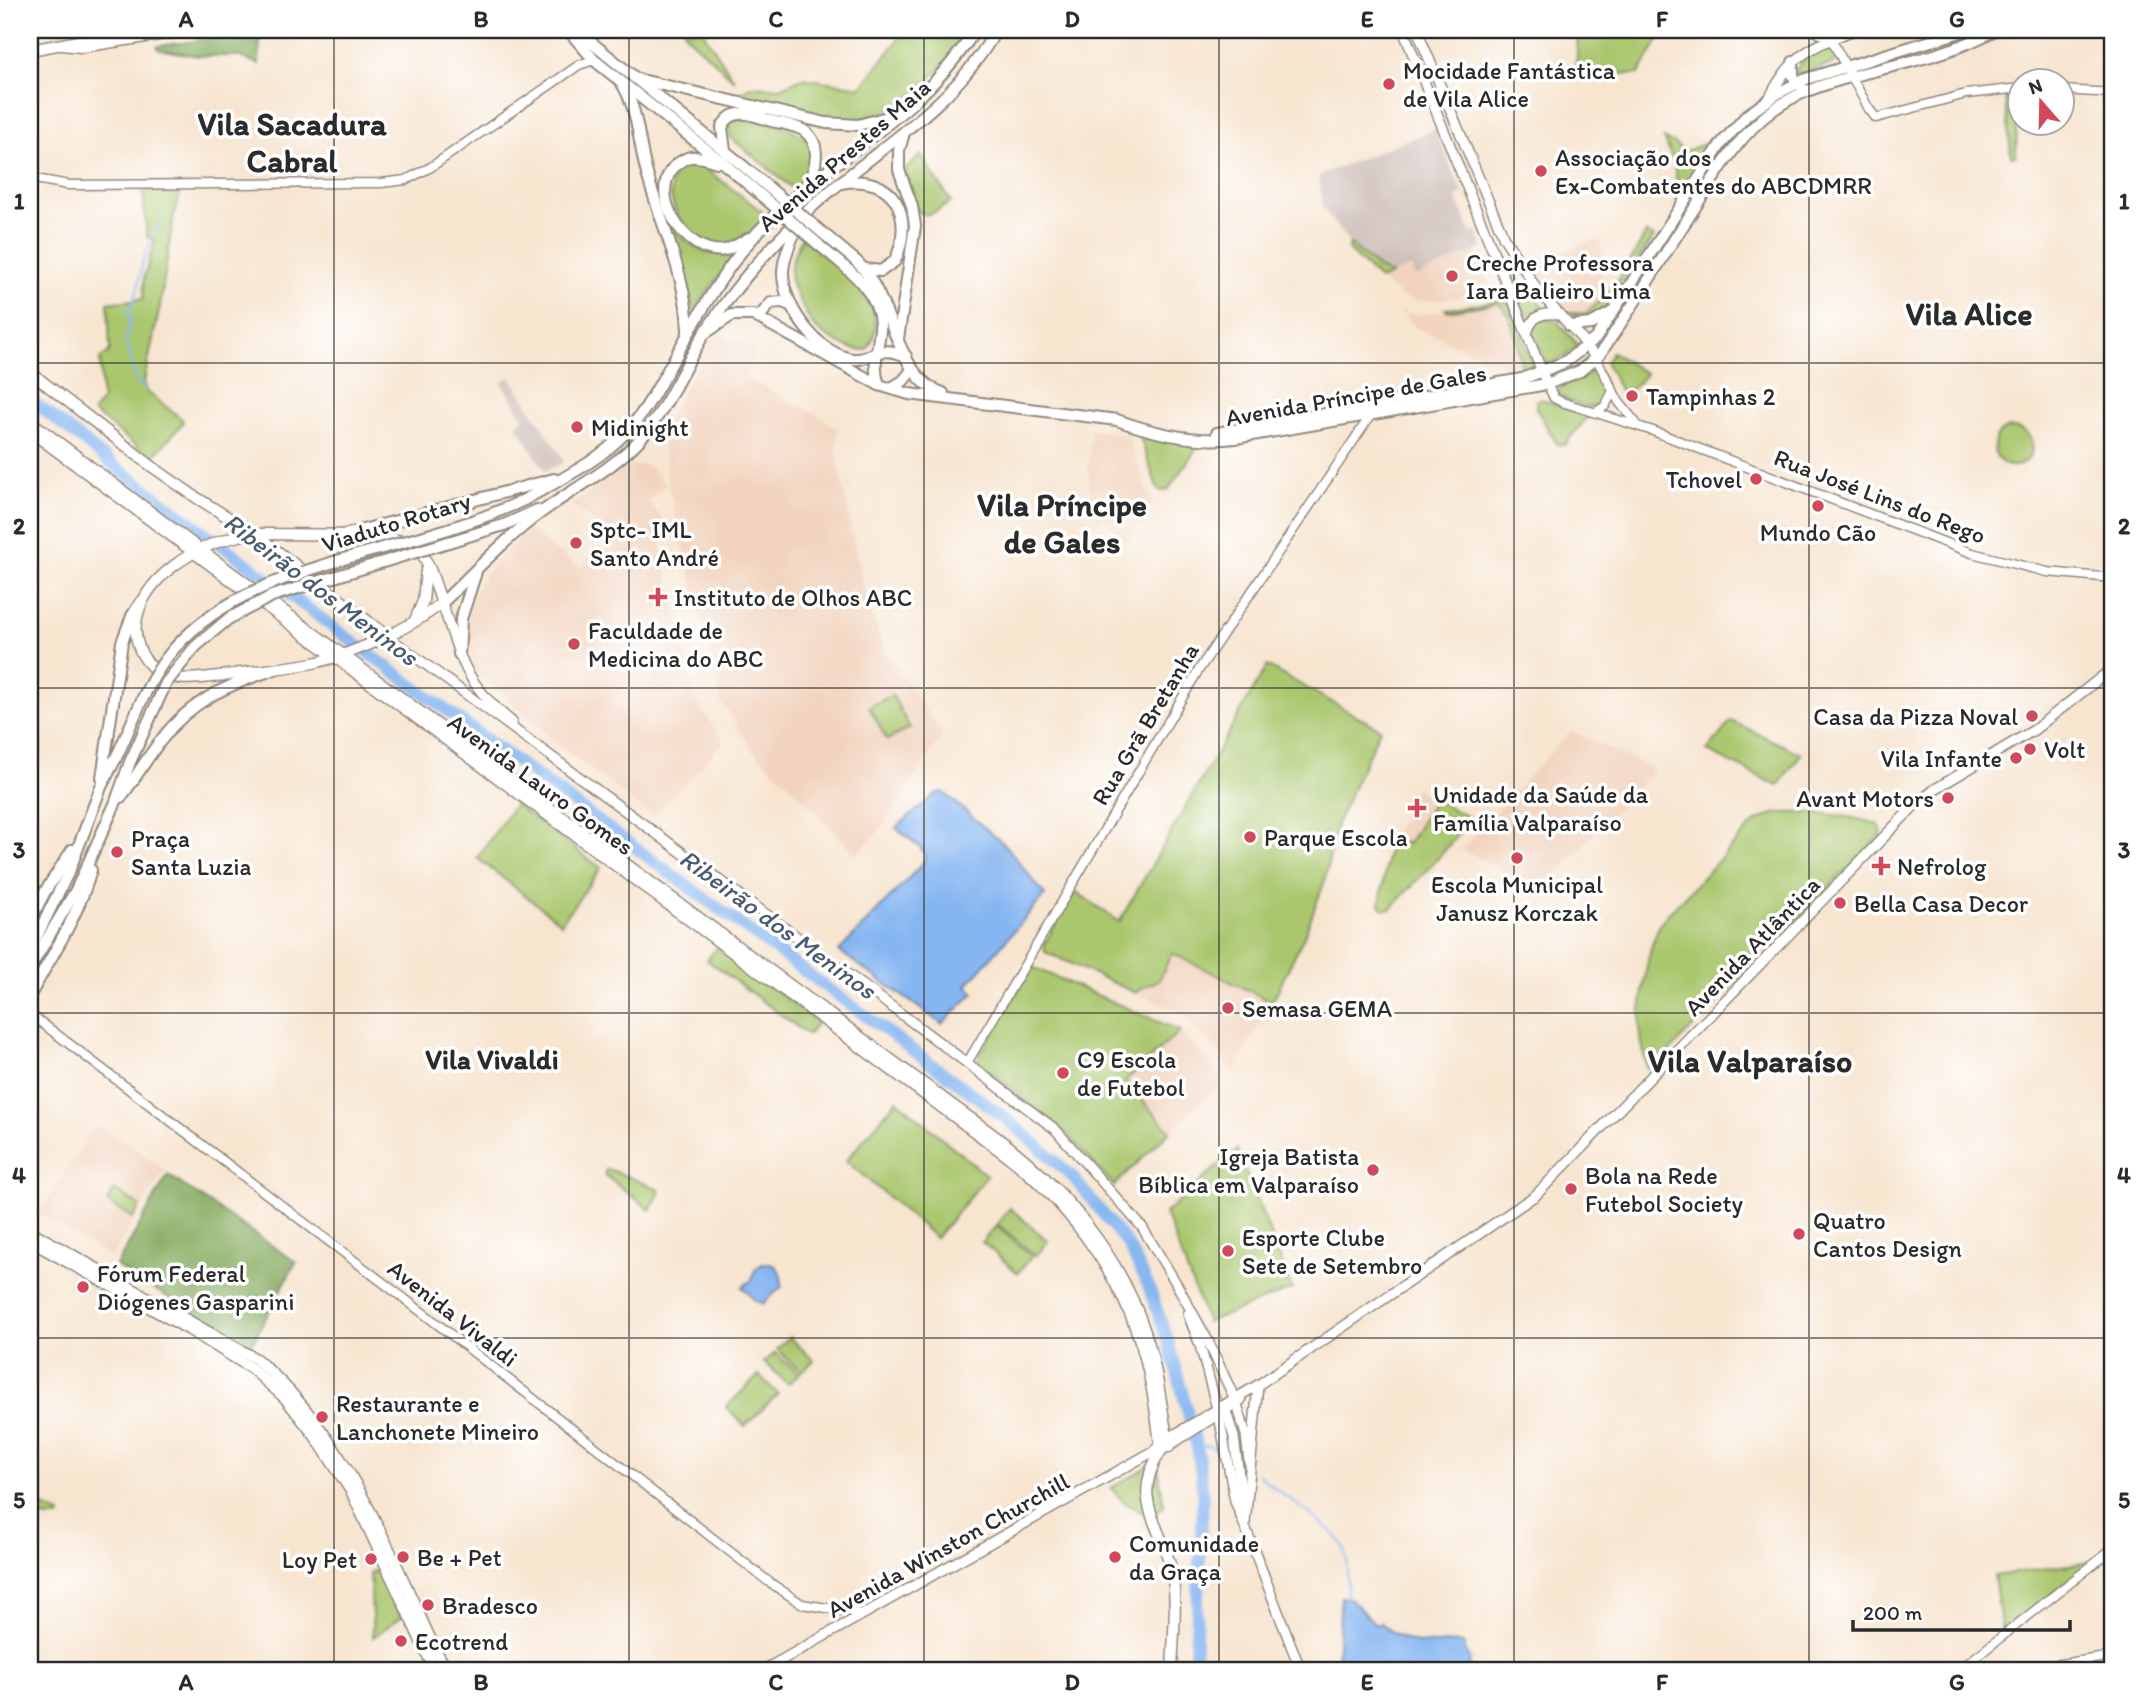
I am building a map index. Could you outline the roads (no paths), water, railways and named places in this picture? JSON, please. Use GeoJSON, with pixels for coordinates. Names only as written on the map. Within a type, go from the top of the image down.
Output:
{"type":"FeatureCollection","features":[{"type":"Feature","properties":{"kind":"highway"},"geometry":{"type":"LineString","coordinates":[[568,30],[594,60],[857,267],[878,290],[912,370],[903,381],[891,388],[879,385],[747,314],[732,315],[704,334]]}},
{"type":"Feature","properties":{"kind":"highway"},"geometry":{"type":"LineString","coordinates":[[576,30],[725,151]]}},
{"type":"Feature","properties":{"kind":"highway","name":"Avenida Prestes Maia"},"geometry":{"type":"LineString","coordinates":[[566,476],[611,447],[628,431],[649,401],[716,287],[758,232],[804,191],[905,112],[939,78],[975,30]]}},
{"type":"Feature","properties":{"kind":"highway","name":"Avenida Prestes Maia"},"geometry":{"type":"LineString","coordinates":[[559,499],[622,456],[640,439],[655,420],[704,334],[742,280],[800,218],[838,184],[904,133],[953,87],[996,30]]}},
{"type":"Feature","properties":{"kind":"highway","name":"Avenida Príncipe de Gales"},"geometry":{"type":"LineString","coordinates":[[1118,420],[1131,419],[1215,433],[1382,405],[1542,373],[1573,357],[1596,338],[1721,144],[1738,124],[1769,99],[1797,83],[1968,30]]}},
{"type":"Feature","properties":{"kind":"highway"},"geometry":{"type":"LineString","coordinates":[[1596,358],[1740,139],[1775,108],[1808,91],[1950,51],[1994,30]]}},
{"type":"Feature","properties":{"kind":"highway"},"geometry":{"type":"LineString","coordinates":[[1793,62],[1793,76],[1797,83],[1808,91]]}},
{"type":"Feature","properties":{"kind":"highway"},"geometry":{"type":"LineString","coordinates":[[637,79],[836,125],[867,124],[905,112]]}},
{"type":"Feature","properties":{"kind":"highway"},"geometry":{"type":"LineString","coordinates":[[621,82],[633,105],[646,170],[685,295],[688,334]]}},
{"type":"Feature","properties":{"kind":"highway"},"geometry":{"type":"LineString","coordinates":[[729,164],[722,127],[728,118],[734,115],[746,114],[801,129],[812,140],[816,153],[816,167],[804,191]]}},
{"type":"Feature","properties":{"kind":"highway"},"geometry":{"type":"LineString","coordinates":[[898,339],[915,219],[900,170],[899,150],[904,133]]}},
{"type":"Feature","properties":{"kind":"highway"},"geometry":{"type":"LineString","coordinates":[[729,164],[696,157],[684,159],[674,166],[668,173],[665,186],[673,218],[695,243],[716,250],[730,248],[758,232]]}},
{"type":"Feature","properties":{"kind":"highway"},"geometry":{"type":"LineString","coordinates":[[838,184],[853,181],[878,184],[892,195],[901,211],[902,229],[895,261],[881,271],[857,267]]}},
{"type":"Feature","properties":{"kind":"highway"},"geometry":{"type":"LineString","coordinates":[[800,218],[783,267],[784,283],[790,304],[811,334],[843,356],[855,359],[877,352],[893,351],[906,356]]}},
{"type":"Feature","properties":{"kind":"highway"},"geometry":{"type":"LineString","coordinates":[[857,267],[880,323],[875,369],[879,385]]}},
{"type":"Feature","properties":{"kind":"highway"},"geometry":{"type":"LineString","coordinates":[[758,318],[771,303],[790,304]]}},
{"type":"Feature","properties":{"kind":"highway"},"geometry":{"type":"LineString","coordinates":[[1570,326],[1591,324],[1614,312]]}},
{"type":"Feature","properties":{"kind":"highway","name":"Avenida Príncipe de Gales"},"geometry":{"type":"LineString","coordinates":[[891,388],[920,396],[1118,420],[1188,436],[1222,440],[1547,384],[1580,371],[1596,358]]}},
{"type":"Feature","properties":{"kind":"highway","name":"Avenida Príncipe de Gales"},"geometry":{"type":"LineString","coordinates":[[912,370],[933,390],[966,400]]}},
{"type":"Feature","properties":{"kind":"highway"},"geometry":{"type":"LineString","coordinates":[[1371,415],[1382,405]]}},
{"type":"Feature","properties":{"kind":"highway"},"geometry":{"type":"LineString","coordinates":[[340,536],[566,476]]}},
{"type":"Feature","properties":{"kind":"highway","name":"Viaduto Rotary"},"geometry":{"type":"LineString","coordinates":[[101,787],[145,693],[169,655],[198,626],[235,599],[289,577],[481,518],[524,500],[566,476]]}},
{"type":"Feature","properties":{"kind":"highway"},"geometry":{"type":"LineString","coordinates":[[442,603],[530,520],[559,499]]}},
{"type":"Feature","properties":{"kind":"highway","name":"Viaduto Rotary"},"geometry":{"type":"LineString","coordinates":[[115,804],[130,762],[166,683],[195,647],[228,619],[272,596],[504,525],[559,499]]}},
{"type":"Feature","properties":{"kind":"highway"},"geometry":{"type":"LineString","coordinates":[[459,654],[461,619],[478,568]]}},
{"type":"Feature","properties":{"kind":"highway"},"geometry":{"type":"LineString","coordinates":[[30,950],[65,880],[101,787],[122,642],[132,616],[141,602]]}},
{"type":"Feature","properties":{"kind":"highway"},"geometry":{"type":"LineString","coordinates":[[30,968],[76,890],[115,804],[162,738],[189,710],[222,688],[275,669]]}},
{"type":"Feature","properties":{"kind":"highway"},"geometry":{"type":"LineString","coordinates":[[30,920],[46,890],[84,833]]}},
{"type":"Feature","properties":{"kind":"highway"},"geometry":{"type":"LineString","coordinates":[[30,995],[86,888],[99,837]]}},
{"type":"Feature","properties":{"kind":"main road"},"geometry":{"type":"LineString","coordinates":[[30,50],[138,30]]}},
{"type":"Feature","properties":{"kind":"main road"},"geometry":{"type":"LineString","coordinates":[[61,45],[81,47],[191,30]]}},
{"type":"Feature","properties":{"kind":"main road"},"geometry":{"type":"LineString","coordinates":[[592,30],[594,60]]}},
{"type":"Feature","properties":{"kind":"main road"},"geometry":{"type":"LineString","coordinates":[[1403,30],[1547,384]]}},
{"type":"Feature","properties":{"kind":"main road"},"geometry":{"type":"LineString","coordinates":[[1417,30],[1500,230],[1531,282],[1596,358]]}},
{"type":"Feature","properties":{"kind":"main road"},"geometry":{"type":"LineString","coordinates":[[1769,99],[1780,77],[1793,62],[1811,48],[1854,30]]}},
{"type":"Feature","properties":{"kind":"main road"},"geometry":{"type":"LineString","coordinates":[[1527,334],[1531,321],[1537,316],[1547,313],[1560,315]]}},
{"type":"Feature","properties":{"kind":"main road","name":"Avenida Lauro Gomes"},"geometry":{"type":"LineString","coordinates":[[30,372],[165,475],[255,534],[387,636],[1046,1122],[1074,1149],[1142,1227],[1176,1283]]}},
{"type":"Feature","properties":{"kind":"main road","name":"Avenida Lauro Gomes"},"geometry":{"type":"LineString","coordinates":[[30,421],[1034,1168],[1063,1197],[1102,1248],[1131,1297],[1150,1348],[1166,1444]]}},
{"type":"Feature","properties":{"kind":"main road","name":"Avenida Lauro Gomes"},"geometry":{"type":"LineString","coordinates":[[30,431],[201,550]]}},
{"type":"Feature","properties":{"kind":"main road"},"geometry":{"type":"LineString","coordinates":[[226,514],[233,527],[232,538]]}},
{"type":"Feature","properties":{"kind":"main road"},"geometry":{"type":"LineString","coordinates":[[255,534],[401,540],[417,548],[442,603],[387,636],[341,654],[275,669],[187,679],[161,673],[148,663],[138,644],[136,627],[141,602],[166,573],[201,550],[232,538],[255,534]]}},
{"type":"Feature","properties":{"kind":"main road"},"geometry":{"type":"LineString","coordinates":[[289,560],[287,545],[297,535]]}},
{"type":"Feature","properties":{"kind":"main road"},"geometry":{"type":"LineString","coordinates":[[415,620],[421,609],[425,590],[425,563]]}},
{"type":"Feature","properties":{"kind":"main road","name":"Avenida Lauro Gomes"},"geometry":{"type":"LineString","coordinates":[[442,603],[471,681],[491,706],[536,745]]}},
{"type":"Feature","properties":{"kind":"main road","name":"Avenida Atlântica"},"geometry":{"type":"LineString","coordinates":[[1166,1444],[1236,1400],[1536,1195],[1913,807],[1935,789],[2034,730],[2113,667]]}},
{"type":"Feature","properties":{"kind":"main road"},"geometry":{"type":"LineString","coordinates":[[475,701],[491,706]]}},
{"type":"Feature","properties":{"kind":"main road"},"geometry":{"type":"LineString","coordinates":[[30,1231],[256,1359],[277,1378],[308,1413],[363,1496],[365,1510],[393,1581],[435,1671]]}},
{"type":"Feature","properties":{"kind":"main road"},"geometry":{"type":"LineString","coordinates":[[30,1241],[188,1329],[260,1374],[285,1398],[315,1436],[365,1510],[448,1671]]}},
{"type":"Feature","properties":{"kind":"main road"},"geometry":{"type":"LineString","coordinates":[[1176,1283],[1236,1400],[1246,1435],[1249,1462]]}},
{"type":"Feature","properties":{"kind":"main road"},"geometry":{"type":"LineString","coordinates":[[1176,1283],[1221,1410],[1235,1501],[1301,1671]]}},
{"type":"Feature","properties":{"kind":"main road"},"geometry":{"type":"LineString","coordinates":[[1245,1524],[1258,1385]]}},
{"type":"Feature","properties":{"kind":"main road"},"geometry":{"type":"LineString","coordinates":[[1166,1444],[1151,1466],[1146,1481],[1146,1493],[1172,1578],[1175,1607],[1172,1671]]}},
{"type":"Feature","properties":{"kind":"main road","name":"Avenida Winston Churchill"},"geometry":{"type":"LineString","coordinates":[[762,1671],[1166,1444]]}},
{"type":"Feature","properties":{"kind":"main road"},"geometry":{"type":"LineString","coordinates":[[393,1581],[410,1593]]}},
{"type":"Feature","properties":{"kind":"main road"},"geometry":{"type":"LineString","coordinates":[[410,1620],[422,1621]]}},
{"type":"Feature","properties":{"kind":"street"},"geometry":{"type":"LineString","coordinates":[[1812,30],[1832,39],[1876,118],[1966,94],[2007,90]]}},
{"type":"Feature","properties":{"kind":"street"},"geometry":{"type":"LineString","coordinates":[[30,178],[69,186],[394,182],[419,174],[579,65],[594,60]]}},
{"type":"Feature","properties":{"kind":"street"},"geometry":{"type":"LineString","coordinates":[[2076,91],[2113,93]]}},
{"type":"Feature","properties":{"kind":"street","name":"Rua José Lins do Rego"},"geometry":{"type":"LineString","coordinates":[[1596,358],[1613,391],[1630,418],[1638,425]]}},
{"type":"Feature","properties":{"kind":"street","name":"Rua José Lins do Rego"},"geometry":{"type":"LineString","coordinates":[[1547,384],[1557,400],[1638,425],[1972,553],[2047,572],[2113,578]]}},
{"type":"Feature","properties":{"kind":"street"},"geometry":{"type":"LineString","coordinates":[[1595,412],[1605,406],[1613,391]]}},
{"type":"Feature","properties":{"kind":"street","name":"Rua Grã Bretanha"},"geometry":{"type":"LineString","coordinates":[[967,1063],[1212,649],[1371,415]]}},
{"type":"Feature","properties":{"kind":"street"},"geometry":{"type":"LineString","coordinates":[[1616,419],[1630,418]]}},
{"type":"Feature","properties":{"kind":"street","name":"Avenida Vivaldi"},"geometry":{"type":"LineString","coordinates":[[30,1014],[427,1316],[769,1582],[802,1604],[864,1614]]}},
{"type":"Feature","properties":{"kind":"street"},"geometry":{"type":"LineString","coordinates":[[1958,1671],[2113,1549]]}},
{"type":"Feature","properties":{"kind":"street"},"geometry":{"type":"LineString","coordinates":[[2029,1671],[2113,1656]]}},
{"type":"Feature","properties":{"kind":"water"},"geometry":{"type":"Polygon","coordinates":[[[943,792],[1006,846],[1045,895],[967,985],[974,993],[942,1024],[839,951],[924,862],[925,855],[920,847],[896,828],[937,793],[943,792]]]}},
{"type":"Feature","properties":{"kind":"water"},"geometry":{"type":"Polygon","coordinates":[[[770,1263],[781,1275],[782,1286],[763,1304],[753,1299],[742,1287],[752,1280],[757,1267],[770,1263]]]}},
{"type":"Feature","properties":{"kind":"water"},"geometry":{"type":"Polygon","coordinates":[[[1341,1597],[1351,1599],[1376,1625],[1381,1623],[1406,1640],[1428,1644],[1463,1644],[1470,1671],[1424,1671],[1337,1664],[1341,1597]]]}},
{"type":"Feature","properties":{"kind":"waterway"},"geometry":{"type":"LineString","coordinates":[[146,389],[139,384],[133,370],[126,339],[131,319],[128,312],[136,294],[146,253],[162,220]]}},
{"type":"Feature","properties":{"kind":"waterway","name":"Ribeirão dos Meninos"},"geometry":{"type":"LineString","coordinates":[[30,399],[120,470],[360,647],[1007,1119],[1072,1176],[1128,1245],[1148,1285],[1169,1343],[1197,1447],[1203,1500],[1194,1671]]}},
{"type":"Feature","properties":{"kind":"waterway"},"geometry":{"type":"LineString","coordinates":[[1197,1447],[1210,1446],[1216,1450]]}},
{"type":"Feature","properties":{"kind":"waterway"},"geometry":{"type":"LineString","coordinates":[[1257,1473],[1339,1540],[1347,1560],[1347,1598]]}},
{"type":"Feature","properties":{"kind":"waterway"},"geometry":{"type":"LineString","coordinates":[[1467,1659],[1473,1659]]}},
{"type":"Feature","properties":{"kind":"place","name":"Mocidade Fantástica de Vila Alice"},"geometry":{"type":"Point","coordinates":[1389,84]}},
{"type":"Feature","properties":{"kind":"place","name":"Associação dos Ex-Combatentes do ABCDMRR"},"geometry":{"type":"Point","coordinates":[1541,171]}},
{"type":"Feature","properties":{"kind":"place","name":"Creche Professora Iara Balieiro Lima"},"geometry":{"type":"Point","coordinates":[1452,276]}},
{"type":"Feature","properties":{"kind":"place","name":"Tampinhas 2"},"geometry":{"type":"Point","coordinates":[1632,396]}},
{"type":"Feature","properties":{"kind":"place","name":"Midinight"},"geometry":{"type":"Point","coordinates":[577,427]}},
{"type":"Feature","properties":{"kind":"place","name":"Tchovel"},"geometry":{"type":"Point","coordinates":[1756,479]}},
{"type":"Feature","properties":{"kind":"place","name":"Mundo Cão"},"geometry":{"type":"Point","coordinates":[1818,506]}},
{"type":"Feature","properties":{"kind":"place","name":"Sptc- IML Santo André"},"geometry":{"type":"Point","coordinates":[576,543]}},
{"type":"Feature","properties":{"kind":"place","name":"Instituto de Olhos ABC"},"geometry":{"type":"Point","coordinates":[658,597]}},
{"type":"Feature","properties":{"kind":"place","name":"Faculdade de Medicina do ABC"},"geometry":{"type":"Point","coordinates":[574,644]}},
{"type":"Feature","properties":{"kind":"place","name":"Casa da Pizza Noval"},"geometry":{"type":"Point","coordinates":[2032,716]}},
{"type":"Feature","properties":{"kind":"place","name":"Volt"},"geometry":{"type":"Point","coordinates":[2030,749]}},
{"type":"Feature","properties":{"kind":"place","name":"Vila Infante"},"geometry":{"type":"Point","coordinates":[2016,758]}},
{"type":"Feature","properties":{"kind":"place","name":"Avant Motors"},"geometry":{"type":"Point","coordinates":[1948,798]}},
{"type":"Feature","properties":{"kind":"place","name":"Unidade da Saúde da Família Valparaíso"},"geometry":{"type":"Point","coordinates":[1417,808]}},
{"type":"Feature","properties":{"kind":"place","name":"Parque Escola"},"geometry":{"type":"Point","coordinates":[1250,837]}},
{"type":"Feature","properties":{"kind":"place","name":"Praça Santa Luzia"},"geometry":{"type":"Point","coordinates":[117,852]}},
{"type":"Feature","properties":{"kind":"place","name":"Escola Municipal Janusz Korczak"},"geometry":{"type":"Point","coordinates":[1517,858]}},
{"type":"Feature","properties":{"kind":"place","name":"Nefrolog"},"geometry":{"type":"Point","coordinates":[1881,866]}},
{"type":"Feature","properties":{"kind":"place","name":"Bella Casa Decor"},"geometry":{"type":"Point","coordinates":[1840,903]}},
{"type":"Feature","properties":{"kind":"place","name":"Semasa GEMA"},"geometry":{"type":"Point","coordinates":[1228,1008]}},
{"type":"Feature","properties":{"kind":"place","name":"C9 Escola de Futebol"},"geometry":{"type":"Point","coordinates":[1063,1073]}},
{"type":"Feature","properties":{"kind":"place","name":"Igreja Batista Bíblica em Valparaíso"},"geometry":{"type":"Point","coordinates":[1373,1170]}},
{"type":"Feature","properties":{"kind":"place","name":"Bola na Rede Futebol Society"},"geometry":{"type":"Point","coordinates":[1571,1189]}},
{"type":"Feature","properties":{"kind":"place","name":"Quatro Cantos Design"},"geometry":{"type":"Point","coordinates":[1799,1234]}},
{"type":"Feature","properties":{"kind":"place","name":"Esporte Clube Sete de Setembro"},"geometry":{"type":"Point","coordinates":[1228,1251]}},
{"type":"Feature","properties":{"kind":"place","name":"Fórum Federal Diógenes Gasparini"},"geometry":{"type":"Point","coordinates":[83,1287]}},
{"type":"Feature","properties":{"kind":"place","name":"Restaurante e Lanchonete Mineiro"},"geometry":{"type":"Point","coordinates":[322,1417]}},
{"type":"Feature","properties":{"kind":"place","name":"Be + Pet"},"geometry":{"type":"Point","coordinates":[403,1557]}},
{"type":"Feature","properties":{"kind":"place","name":"Comunidade da Graça"},"geometry":{"type":"Point","coordinates":[1115,1557]}},
{"type":"Feature","properties":{"kind":"place","name":"Loy Pet"},"geometry":{"type":"Point","coordinates":[371,1559]}},
{"type":"Feature","properties":{"kind":"place","name":"Bradesco"},"geometry":{"type":"Point","coordinates":[428,1605]}},
{"type":"Feature","properties":{"kind":"place","name":"Ecotrend"},"geometry":{"type":"Point","coordinates":[401,1641]}},
{"type":"Feature","properties":{"kind":"district","name":"Vila Sacadura Cabral"},"geometry":{"type":"Point","coordinates":[292,142]}},
{"type":"Feature","properties":{"kind":"district","name":"Vila Alice"},"geometry":{"type":"Point","coordinates":[1969,314]}},
{"type":"Feature","properties":{"kind":"district","name":"Vila Príncipe de Gales"},"geometry":{"type":"Point","coordinates":[1062,524]}},
{"type":"Feature","properties":{"kind":"district","name":"Vila Vivaldi"},"geometry":{"type":"Point","coordinates":[492,1059]}},
{"type":"Feature","properties":{"kind":"district","name":"Vila Valparaíso"},"geometry":{"type":"Point","coordinates":[1750,1061]}}]}
